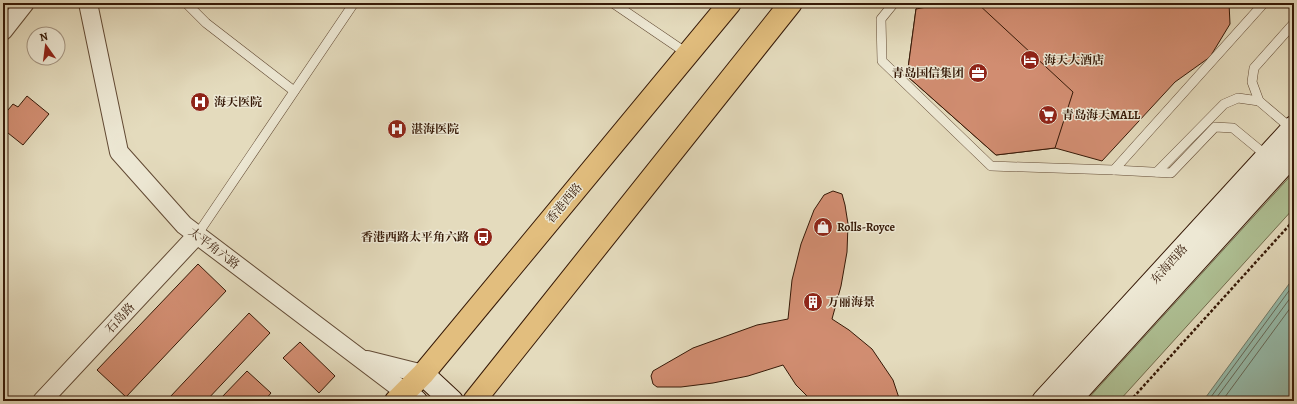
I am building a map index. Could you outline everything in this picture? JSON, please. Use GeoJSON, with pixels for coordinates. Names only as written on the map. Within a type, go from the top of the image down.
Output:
{"type":"FeatureCollection","features":[{"type":"Feature","properties":{"kind":"main road","name":"香港西路"},"geometry":{"type":"LineString","coordinates":[[406,398],[423,374],[730,3]]}},
{"type":"Feature","properties":{"kind":"main road"},"geometry":{"type":"LineString","coordinates":[[474,401],[791,3]]}},
{"type":"Feature","properties":{"kind":"main road","name":"东海西路"},"geometry":{"type":"LineString","coordinates":[[1043,401],[1293,128]]}},
{"type":"Feature","properties":{"kind":"main road","name":"东海西路"},"geometry":{"type":"LineString","coordinates":[[1069,401],[1294,153]]}},
{"type":"Feature","properties":{"kind":"main road","name":"太平角六路"},"geometry":{"type":"LineString","coordinates":[[423,374],[452,401]]}},
{"type":"Feature","properties":{"kind":"street"},"geometry":{"type":"LineString","coordinates":[[3,31],[25,3]]}},
{"type":"Feature","properties":{"kind":"street","name":"太平角六路"},"geometry":{"type":"LineString","coordinates":[[88,3],[120,152],[184,225],[357,357],[423,374]]}},
{"type":"Feature","properties":{"kind":"street","name":"石岛路"},"geometry":{"type":"LineString","coordinates":[[42,401],[197,235]]}},
{"type":"Feature","properties":{"kind":"street"},"geometry":{"type":"LineString","coordinates":[[357,357],[406,398]]}},
{"type":"Feature","properties":{"kind":"lane"},"geometry":{"type":"LineString","coordinates":[[186,3],[206,22],[294,91]]}},
{"type":"Feature","properties":{"kind":"lane"},"geometry":{"type":"LineString","coordinates":[[197,235],[354,3]]}},
{"type":"Feature","properties":{"kind":"lane"},"geometry":{"type":"LineString","coordinates":[[613,3],[688,54]]}},
{"type":"Feature","properties":{"kind":"lane"},"geometry":{"type":"LineString","coordinates":[[894,3],[881,19],[882,61],[991,166],[1171,173],[1215,127],[1233,128],[1268,156]]}},
{"type":"Feature","properties":{"kind":"lane"},"geometry":{"type":"LineString","coordinates":[[1114,170],[1264,3]]}},
{"type":"Feature","properties":{"kind":"lane"},"geometry":{"type":"LineString","coordinates":[[1259,101],[1252,82],[1254,68],[1294,23]]}},
{"type":"Feature","properties":{"kind":"lane"},"geometry":{"type":"LineString","coordinates":[[1157,172],[1224,104],[1238,98],[1259,101],[1293,128]]}},
{"type":"Feature","properties":{"kind":"path"},"geometry":{"type":"LineString","coordinates":[[1130,401],[1294,220]]}},
{"type":"Feature","properties":{"kind":"shaded area"},"geometry":{"type":"Polygon","coordinates":[[[1294,172],[1294,208],[1119,401],[1086,401],[1294,172]]]}},
{"type":"Feature","properties":{"kind":"water"},"geometry":{"type":"Polygon","coordinates":[[[1294,277],[1294,401],[1203,401],[1292,280],[1294,277]]]}},
{"type":"Feature","properties":{"kind":"building","name":"青岛海天MALL"},"geometry":{"type":"Polygon","coordinates":[[[920,3],[1229,3],[1230,24],[1210,57],[1175,82],[1102,161],[1055,148],[996,155],[907,76],[916,9],[920,3]]]}},
{"type":"Feature","properties":{"kind":"building"},"geometry":{"type":"Polygon","coordinates":[[[948,3],[977,3],[1073,92],[1055,148],[996,155],[907,76],[916,9],[948,3]]]}},
{"type":"Feature","properties":{"kind":"building"},"geometry":{"type":"Polygon","coordinates":[[[27,96],[49,114],[23,145],[3,129],[3,116],[13,104],[18,107],[27,96]]]}},
{"type":"Feature","properties":{"kind":"building","name":"万丽海景"},"geometry":{"type":"Polygon","coordinates":[[[833,191],[842,194],[848,224],[847,252],[841,286],[832,319],[849,330],[872,349],[893,380],[900,401],[812,401],[796,385],[783,365],[748,376],[713,383],[681,387],[657,387],[653,384],[651,376],[653,371],[693,348],[757,325],[788,319],[792,280],[801,244],[814,210],[824,195],[833,191]]]}},
{"type":"Feature","properties":{"kind":"building"},"geometry":{"type":"Polygon","coordinates":[[[198,264],[226,291],[126,397],[97,370],[198,264]]]}},
{"type":"Feature","properties":{"kind":"building"},"geometry":{"type":"Polygon","coordinates":[[[249,313],[270,333],[206,401],[174,401],[170,397],[249,313]]]}},
{"type":"Feature","properties":{"kind":"building"},"geometry":{"type":"Polygon","coordinates":[[[300,342],[335,376],[319,393],[283,358],[300,342]]]}},
{"type":"Feature","properties":{"kind":"building"},"geometry":{"type":"Polygon","coordinates":[[[247,371],[271,393],[264,401],[224,401],[221,398],[247,371]]]}},
{"type":"Feature","properties":{"kind":"place","name":"海天大酒店"},"geometry":{"type":"Point","coordinates":[1030,60]}},
{"type":"Feature","properties":{"kind":"place","name":"青岛国信集团"},"geometry":{"type":"Point","coordinates":[978,73]}},
{"type":"Feature","properties":{"kind":"place","name":"海天医院"},"geometry":{"type":"Point","coordinates":[200,102]}},
{"type":"Feature","properties":{"kind":"place","name":"青岛海天MALL"},"geometry":{"type":"Point","coordinates":[1048,115]}},
{"type":"Feature","properties":{"kind":"place","name":"湛海医院"},"geometry":{"type":"Point","coordinates":[397,129]}},
{"type":"Feature","properties":{"kind":"place","name":"Rolls-Royce"},"geometry":{"type":"Point","coordinates":[823,227]}},
{"type":"Feature","properties":{"kind":"place","name":"香港西路太平角六路"},"geometry":{"type":"Point","coordinates":[483,237]}},
{"type":"Feature","properties":{"kind":"place","name":"万丽海景"},"geometry":{"type":"Point","coordinates":[813,302]}}]}
